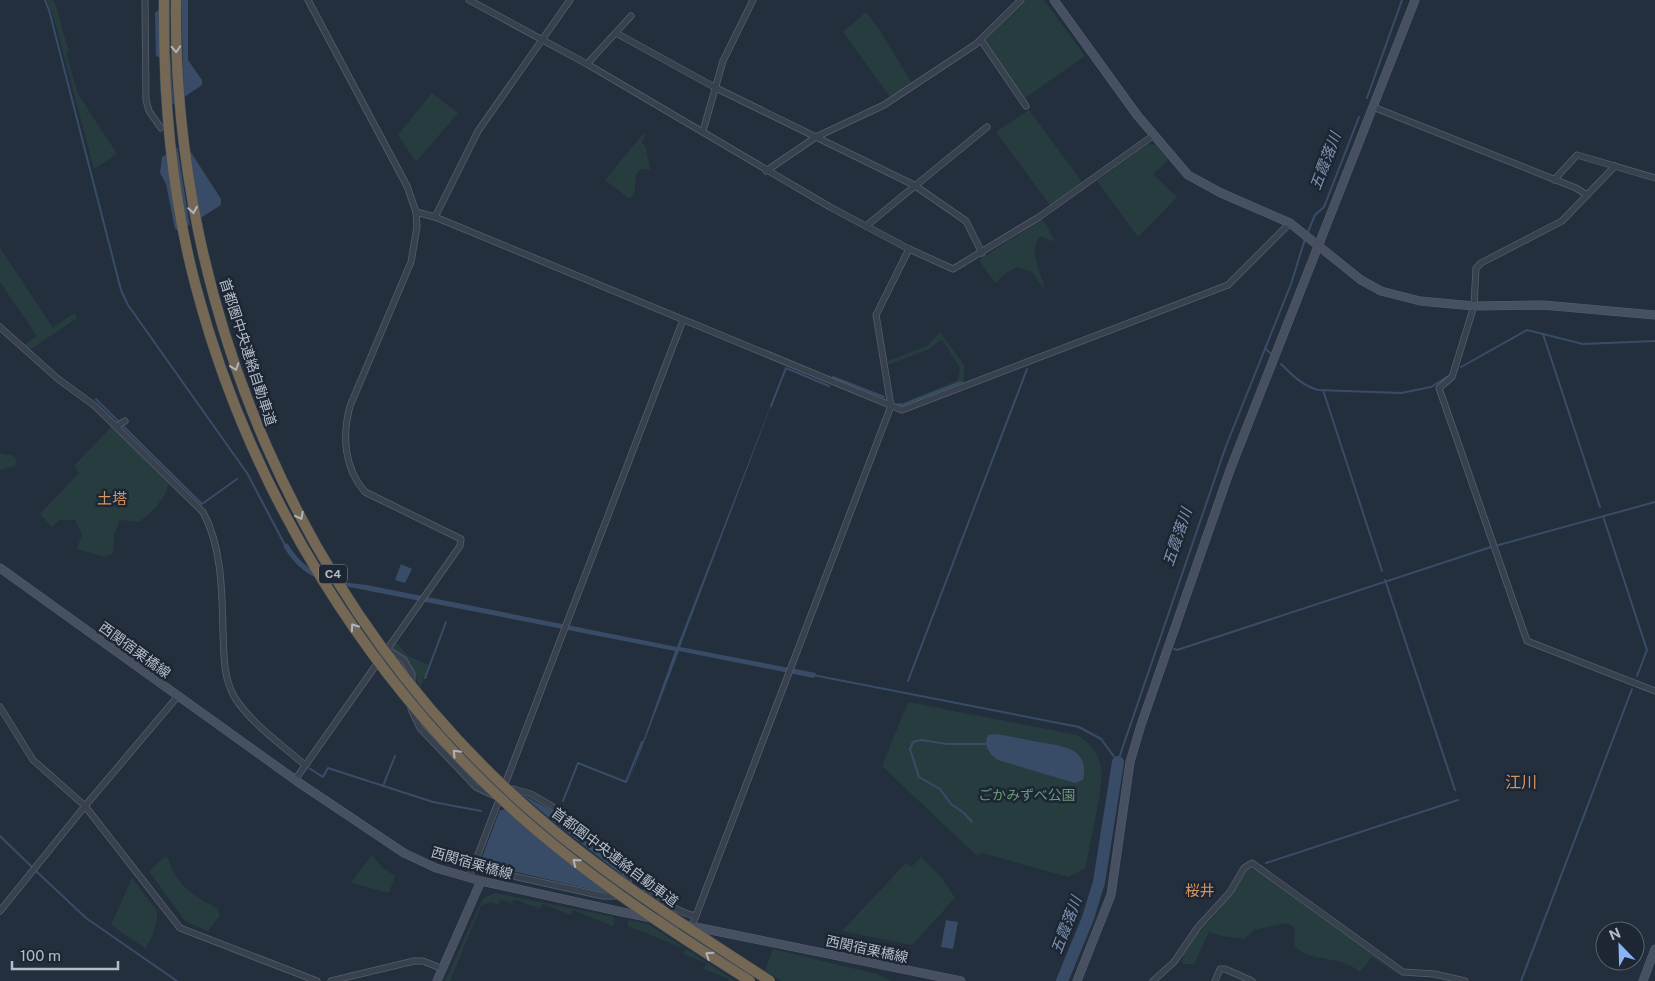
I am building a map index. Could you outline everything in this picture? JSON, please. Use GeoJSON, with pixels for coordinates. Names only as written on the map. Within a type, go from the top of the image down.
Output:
{"type":"FeatureCollection","features":[{"type":"Feature","properties":{"kind":"highway","name":"首都圏中央連絡自動車道"},"geometry":{"type":"LineString","coordinates":[[164,0],[165,94],[172,159],[181,220],[196,286],[231,395],[250,442],[292,527],[316,570],[391,678],[476,775],[528,823],[580,866],[646,914],[750,981]]}},
{"type":"Feature","properties":{"kind":"highway","name":"首都圏中央連絡自動車道"},"geometry":{"type":"LineString","coordinates":[[176,0],[178,92],[185,157],[194,218],[209,282],[243,391],[262,437],[282,482],[327,565],[361,617],[440,718],[485,767],[536,815],[588,858],[653,905],[770,981]]}},
{"type":"Feature","properties":{"kind":"street"},"geometry":{"type":"LineString","coordinates":[[144,0],[146,100],[149,111],[161,128]]}},
{"type":"Feature","properties":{"kind":"street"},"geometry":{"type":"LineString","coordinates":[[295,780],[386,648],[460,546],[462,539],[366,492],[359,485],[350,467],[345,441],[345,425],[350,406],[411,262],[418,227],[416,212],[408,186],[308,0]]}},
{"type":"Feature","properties":{"kind":"street"},"geometry":{"type":"LineString","coordinates":[[469,0],[703,131],[766,171],[909,249],[953,269],[1039,218],[1154,135]]}},
{"type":"Feature","properties":{"kind":"street"},"geometry":{"type":"LineString","coordinates":[[435,217],[478,131],[570,0]]}},
{"type":"Feature","properties":{"kind":"street"},"geometry":{"type":"LineString","coordinates":[[703,131],[722,61],[753,0]]}},
{"type":"Feature","properties":{"kind":"street"},"geometry":{"type":"LineString","coordinates":[[766,171],[816,136],[884,105],[981,40],[1021,0]]}},
{"type":"Feature","properties":{"kind":"street"},"geometry":{"type":"LineString","coordinates":[[1054,0],[1154,135],[1188,176],[1221,193],[1290,223],[1361,280],[1381,291],[1420,301],[1474,306],[1543,305],[1655,315]]}},
{"type":"Feature","properties":{"kind":"street"},"geometry":{"type":"LineString","coordinates":[[1076,981],[1111,895],[1127,777],[1141,725],[1230,470],[1317,243],[1415,0]]}},
{"type":"Feature","properties":{"kind":"street"},"geometry":{"type":"LineString","coordinates":[[586,64],[631,16]]}},
{"type":"Feature","properties":{"kind":"street"},"geometry":{"type":"LineString","coordinates":[[616,33],[716,88],[914,185],[966,221],[982,253]]}},
{"type":"Feature","properties":{"kind":"street"},"geometry":{"type":"LineString","coordinates":[[981,40],[1026,106]]}},
{"type":"Feature","properties":{"kind":"street"},"geometry":{"type":"LineString","coordinates":[[1373,107],[1587,195]]}},
{"type":"Feature","properties":{"kind":"street"},"geometry":{"type":"LineString","coordinates":[[866,226],[914,185],[987,128]]}},
{"type":"Feature","properties":{"kind":"street"},"geometry":{"type":"LineString","coordinates":[[1554,180],[1577,155],[1655,178]]}},
{"type":"Feature","properties":{"kind":"street"},"geometry":{"type":"LineString","coordinates":[[1615,166],[1562,221],[1481,263],[1475,274],[1474,306],[1452,377],[1439,388],[1525,637],[1529,643],[1655,692]]}},
{"type":"Feature","properties":{"kind":"street"},"geometry":{"type":"LineString","coordinates":[[416,212],[435,217],[902,410],[1228,285],[1290,223]]}},
{"type":"Feature","properties":{"kind":"street"},"geometry":{"type":"LineString","coordinates":[[692,926],[891,406],[876,315],[909,249]]}},
{"type":"Feature","properties":{"kind":"street"},"geometry":{"type":"LineString","coordinates":[[469,878],[683,320]]}},
{"type":"Feature","properties":{"kind":"street"},"geometry":{"type":"LineString","coordinates":[[0,327],[58,379],[95,406],[117,426],[203,512],[212,528],[217,552],[222,594],[225,673],[235,698],[246,711],[304,765]]}},
{"type":"Feature","properties":{"kind":"street"},"geometry":{"type":"LineString","coordinates":[[117,426],[125,421]]}},
{"type":"Feature","properties":{"kind":"street","name":"西関宿栗橋線"},"geometry":{"type":"LineString","coordinates":[[0,568],[295,780],[412,857],[436,868],[480,881],[961,981]]}},
{"type":"Feature","properties":{"kind":"street"},"geometry":{"type":"LineString","coordinates":[[386,648],[404,660],[412,674],[411,709],[420,728],[476,787],[499,798]]}},
{"type":"Feature","properties":{"kind":"street"},"geometry":{"type":"LineString","coordinates":[[0,912],[85,806],[178,696]]}},
{"type":"Feature","properties":{"kind":"street"},"geometry":{"type":"LineString","coordinates":[[0,708],[33,760],[85,806],[180,928],[317,981]]}},
{"type":"Feature","properties":{"kind":"street"},"geometry":{"type":"LineString","coordinates":[[503,786],[531,794],[550,805],[618,857],[626,869],[630,893]]}},
{"type":"Feature","properties":{"kind":"street"},"geometry":{"type":"LineString","coordinates":[[1154,981],[1174,962],[1198,927],[1230,892],[1244,868],[1252,863],[1403,972],[1434,974],[1465,981]]}},
{"type":"Feature","properties":{"kind":"street"},"geometry":{"type":"LineString","coordinates":[[473,868],[603,896],[617,897],[630,893],[647,894],[678,911],[696,916]]}},
{"type":"Feature","properties":{"kind":"street"},"geometry":{"type":"LineString","coordinates":[[437,981],[480,881]]}},
{"type":"Feature","properties":{"kind":"street"},"geometry":{"type":"LineString","coordinates":[[1643,981],[1655,949]]}},
{"type":"Feature","properties":{"kind":"street"},"geometry":{"type":"LineString","coordinates":[[331,981],[414,961],[423,961],[443,969]]}},
{"type":"Feature","properties":{"kind":"street"},"geometry":{"type":"LineString","coordinates":[[1215,981],[1220,969],[1225,968],[1252,981]]}},
{"type":"Feature","properties":{"kind":"street"},"geometry":{"type":"LineString","coordinates":[[911,981],[914,972]]}},
{"type":"Feature","properties":{"kind":"green space"},"geometry":{"type":"Polygon","coordinates":[[[47,0],[53,0],[56,6],[69,52],[66,53],[78,94],[117,154],[94,169],[54,18],[47,0]]]}},
{"type":"Feature","properties":{"kind":"green space"},"geometry":{"type":"Polygon","coordinates":[[[1026,0],[1044,0],[1085,56],[1025,98],[985,41],[1026,0]]]}},
{"type":"Feature","properties":{"kind":"green space"},"geometry":{"type":"Polygon","coordinates":[[[866,12],[879,29],[913,85],[891,98],[843,32],[866,12]]]}},
{"type":"Feature","properties":{"kind":"green space"},"geometry":{"type":"Polygon","coordinates":[[[432,93],[458,113],[416,162],[398,135],[432,93]]]}},
{"type":"Feature","properties":{"kind":"green space"},"geometry":{"type":"Polygon","coordinates":[[[1029,110],[1082,182],[1050,205],[996,132],[1029,110]]]}},
{"type":"Feature","properties":{"kind":"green space"},"geometry":{"type":"Polygon","coordinates":[[[643,134],[645,134],[642,143],[646,147],[650,170],[641,169],[636,174],[635,191],[630,199],[605,180],[643,134]]]}},
{"type":"Feature","properties":{"kind":"green space"},"geometry":{"type":"Polygon","coordinates":[[[1148,144],[1156,145],[1169,160],[1153,174],[1177,197],[1138,237],[1097,181],[1148,144]]]}},
{"type":"Feature","properties":{"kind":"green space"},"geometry":{"type":"Polygon","coordinates":[[[1042,219],[1055,240],[1051,241],[1041,236],[1035,248],[1036,262],[1045,290],[1032,272],[1017,267],[995,283],[979,260],[1042,219]]]}},
{"type":"Feature","properties":{"kind":"green space"},"geometry":{"type":"Polygon","coordinates":[[[0,248],[53,328],[74,313],[77,318],[30,350],[24,345],[37,336],[0,282],[0,248]]]}},
{"type":"Feature","properties":{"kind":"green space"},"geometry":{"type":"Polygon","coordinates":[[[940,332],[964,365],[964,384],[903,407],[897,405],[896,403],[902,403],[958,380],[960,368],[942,339],[929,349],[888,365],[888,361],[927,346],[940,332]]]}},
{"type":"Feature","properties":{"kind":"green space"},"geometry":{"type":"Polygon","coordinates":[[[113,425],[169,482],[162,499],[139,522],[120,520],[114,535],[113,553],[105,557],[77,549],[82,534],[75,520],[60,520],[52,527],[40,514],[79,473],[74,466],[113,425]]]}},
{"type":"Feature","properties":{"kind":"green space"},"geometry":{"type":"Polygon","coordinates":[[[0,453],[14,456],[17,460],[15,466],[0,470],[0,453]]]}},
{"type":"Feature","properties":{"kind":"green space"},"geometry":{"type":"Polygon","coordinates":[[[396,642],[408,656],[429,665],[420,688],[411,665],[392,648],[396,642]]]}},
{"type":"Feature","properties":{"kind":"green space","name":"ごかみずべ公園"},"geometry":{"type":"Polygon","coordinates":[[[908,702],[1077,735],[1086,741],[1098,758],[1101,778],[1086,868],[1068,877],[982,853],[977,856],[882,766],[908,702]]]}},
{"type":"Feature","properties":{"kind":"green space"},"geometry":{"type":"Polygon","coordinates":[[[372,855],[383,868],[395,876],[389,893],[351,883],[372,855]]]}},
{"type":"Feature","properties":{"kind":"green space"},"geometry":{"type":"Polygon","coordinates":[[[166,857],[176,876],[187,889],[217,908],[220,915],[208,931],[185,921],[149,871],[166,857]]]}},
{"type":"Feature","properties":{"kind":"green space"},"geometry":{"type":"Polygon","coordinates":[[[921,857],[941,877],[955,898],[912,945],[842,931],[906,863],[911,867],[921,857]]]}},
{"type":"Feature","properties":{"kind":"green space"},"geometry":{"type":"Polygon","coordinates":[[[1254,868],[1374,954],[1402,977],[1372,957],[1360,972],[1344,963],[1301,952],[1294,946],[1295,928],[1286,923],[1254,930],[1245,939],[1221,936],[1209,932],[1194,964],[1183,964],[1185,951],[1190,943],[1219,910],[1245,870],[1254,868]]]}},
{"type":"Feature","properties":{"kind":"green space"},"geometry":{"type":"Polygon","coordinates":[[[132,878],[157,911],[154,931],[145,948],[111,925],[132,878]]]}},
{"type":"Feature","properties":{"kind":"green space"},"geometry":{"type":"Polygon","coordinates":[[[495,893],[614,917],[615,920],[613,926],[573,910],[571,915],[543,904],[540,909],[514,899],[512,904],[501,899],[498,905],[491,902],[481,906],[450,981],[445,981],[483,898],[495,893]]]}},
{"type":"Feature","properties":{"kind":"green space"},"geometry":{"type":"Polygon","coordinates":[[[628,920],[648,924],[735,981],[728,981],[729,979],[704,969],[706,963],[683,954],[685,949],[628,926],[628,920]]]}},
{"type":"Feature","properties":{"kind":"green space"},"geometry":{"type":"Polygon","coordinates":[[[773,949],[877,974],[891,981],[781,981],[765,970],[773,949]]]}},
{"type":"Feature","properties":{"kind":"water"},"geometry":{"type":"Polygon","coordinates":[[[170,0],[188,0],[188,60],[202,80],[202,85],[174,104],[169,104],[160,91],[164,75],[161,58],[156,56],[155,13],[170,0]]]}},
{"type":"Feature","properties":{"kind":"water"},"geometry":{"type":"Polygon","coordinates":[[[185,143],[221,199],[221,205],[180,231],[175,229],[166,184],[160,173],[162,157],[185,143]]]}},
{"type":"Feature","properties":{"kind":"water"},"geometry":{"type":"Polygon","coordinates":[[[786,366],[680,647],[816,673],[814,678],[679,651],[628,784],[675,651],[325,582],[304,571],[283,546],[287,543],[303,563],[312,570],[342,582],[367,585],[677,647],[786,366]]]}},
{"type":"Feature","properties":{"kind":"water"},"geometry":{"type":"Polygon","coordinates":[[[401,564],[412,569],[405,583],[395,580],[401,564]]]}},
{"type":"Feature","properties":{"kind":"water"},"geometry":{"type":"Polygon","coordinates":[[[995,734],[1056,745],[1072,750],[1082,761],[1084,769],[1083,780],[1075,783],[998,760],[990,752],[986,742],[988,735],[995,734]]]}},
{"type":"Feature","properties":{"kind":"water"},"geometry":{"type":"Polygon","coordinates":[[[509,788],[557,813],[618,863],[623,870],[626,887],[624,890],[611,893],[602,892],[483,864],[481,860],[500,810],[504,810],[504,797],[509,788]]]}},
{"type":"Feature","properties":{"kind":"water"},"geometry":{"type":"Polygon","coordinates":[[[946,920],[958,922],[953,949],[941,947],[946,920]]]}},
{"type":"Feature","properties":{"kind":"water"},"geometry":{"type":"Polygon","coordinates":[[[1074,945],[1078,947],[1065,980],[1059,981],[1074,945]]]}},
{"type":"Feature","properties":{"kind":"pier"},"geometry":{"type":"Polygon","coordinates":[[[170,0],[181,0],[184,100],[174,107],[170,50],[170,0]]]}},
{"type":"Feature","properties":{"kind":"pier"},"geometry":{"type":"Polygon","coordinates":[[[184,140],[201,221],[190,227],[177,145],[184,140]]]}},
{"type":"Feature","properties":{"kind":"pier"},"geometry":{"type":"Polygon","coordinates":[[[507,787],[514,788],[627,879],[629,888],[626,892],[581,860],[535,822],[503,793],[507,787]]]}},
{"type":"Feature","properties":{"kind":"waterway"},"geometry":{"type":"LineString","coordinates":[[45,0],[121,290],[128,305],[247,473],[286,547]]}},
{"type":"Feature","properties":{"kind":"waterway","name":"五霞落川"},"geometry":{"type":"LineString","coordinates":[[1367,98],[1402,0]]}},
{"type":"Feature","properties":{"kind":"waterway","name":"五霞落川"},"geometry":{"type":"LineString","coordinates":[[1307,234],[1315,215],[1324,207],[1359,117]]}},
{"type":"Feature","properties":{"kind":"waterway","name":"五霞落川"},"geometry":{"type":"LineString","coordinates":[[1118,761],[1226,446],[1291,284],[1305,239]]}},
{"type":"Feature","properties":{"kind":"waterway"},"geometry":{"type":"LineString","coordinates":[[1461,367],[1527,330],[1583,344],[1655,341]]}},
{"type":"Feature","properties":{"kind":"waterway"},"geometry":{"type":"LineString","coordinates":[[1543,334],[1600,507]]}},
{"type":"Feature","properties":{"kind":"waterway","name":"五霞落川"},"geometry":{"type":"LineString","coordinates":[[1265,348],[1271,354]]}},
{"type":"Feature","properties":{"kind":"waterway"},"geometry":{"type":"LineString","coordinates":[[1281,364],[1303,383],[1318,390],[1401,393],[1431,387],[1450,375]]}},
{"type":"Feature","properties":{"kind":"waterway"},"geometry":{"type":"LineString","coordinates":[[771,406],[786,368],[829,386]]}},
{"type":"Feature","properties":{"kind":"waterway"},"geometry":{"type":"LineString","coordinates":[[908,681],[1027,369]]}},
{"type":"Feature","properties":{"kind":"waterway"},"geometry":{"type":"LineString","coordinates":[[833,377],[884,397]]}},
{"type":"Feature","properties":{"kind":"waterway"},"geometry":{"type":"LineString","coordinates":[[899,404],[902,405],[961,382]]}},
{"type":"Feature","properties":{"kind":"waterway"},"geometry":{"type":"LineString","coordinates":[[1323,390],[1382,571]]}},
{"type":"Feature","properties":{"kind":"waterway"},"geometry":{"type":"LineString","coordinates":[[96,399],[119,422]]}},
{"type":"Feature","properties":{"kind":"waterway"},"geometry":{"type":"LineString","coordinates":[[123,426],[202,504],[237,479]]}},
{"type":"Feature","properties":{"kind":"waterway"},"geometry":{"type":"LineString","coordinates":[[1174,649],[1177,650],[1488,548],[1655,502]]}},
{"type":"Feature","properties":{"kind":"waterway"},"geometry":{"type":"LineString","coordinates":[[1603,516],[1647,650],[1637,676]]}},
{"type":"Feature","properties":{"kind":"waterway"},"geometry":{"type":"LineString","coordinates":[[1385,580],[1455,790]]}},
{"type":"Feature","properties":{"kind":"waterway"},"geometry":{"type":"LineString","coordinates":[[425,678],[446,622]]}},
{"type":"Feature","properties":{"kind":"waterway"},"geometry":{"type":"LineString","coordinates":[[813,675],[1079,727],[1101,739],[1118,762]]}},
{"type":"Feature","properties":{"kind":"waterway"},"geometry":{"type":"LineString","coordinates":[[1521,981],[1632,689]]}},
{"type":"Feature","properties":{"kind":"waterway"},"geometry":{"type":"LineString","coordinates":[[972,822],[964,813],[951,804],[940,789],[919,777],[910,749],[913,742],[921,740],[947,744],[986,744]]}},
{"type":"Feature","properties":{"kind":"waterway"},"geometry":{"type":"LineString","coordinates":[[563,801],[578,763],[626,782],[642,742]]}},
{"type":"Feature","properties":{"kind":"waterway"},"geometry":{"type":"LineString","coordinates":[[383,786],[395,756]]}},
{"type":"Feature","properties":{"kind":"waterway","name":"五霞落川"},"geometry":{"type":"LineString","coordinates":[[1062,981],[1088,918],[1099,882],[1118,762]]}},
{"type":"Feature","properties":{"kind":"waterway"},"geometry":{"type":"LineString","coordinates":[[309,768],[323,777],[328,768],[433,802],[481,811]]}},
{"type":"Feature","properties":{"kind":"waterway"},"geometry":{"type":"LineString","coordinates":[[1266,863],[1458,800]]}},
{"type":"Feature","properties":{"kind":"waterway"},"geometry":{"type":"LineString","coordinates":[[0,836],[33,868]]}},
{"type":"Feature","properties":{"kind":"waterway"},"geometry":{"type":"LineString","coordinates":[[36,871],[86,918],[177,981]]}},
{"type":"Feature","properties":{"kind":"district","name":"土塔"},"geometry":{"type":"Point","coordinates":[112,498]}},
{"type":"Feature","properties":{"kind":"district","name":"江川"},"geometry":{"type":"Point","coordinates":[1521,782]}},
{"type":"Feature","properties":{"kind":"district","name":"桜井"},"geometry":{"type":"Point","coordinates":[1200,890]}}]}
